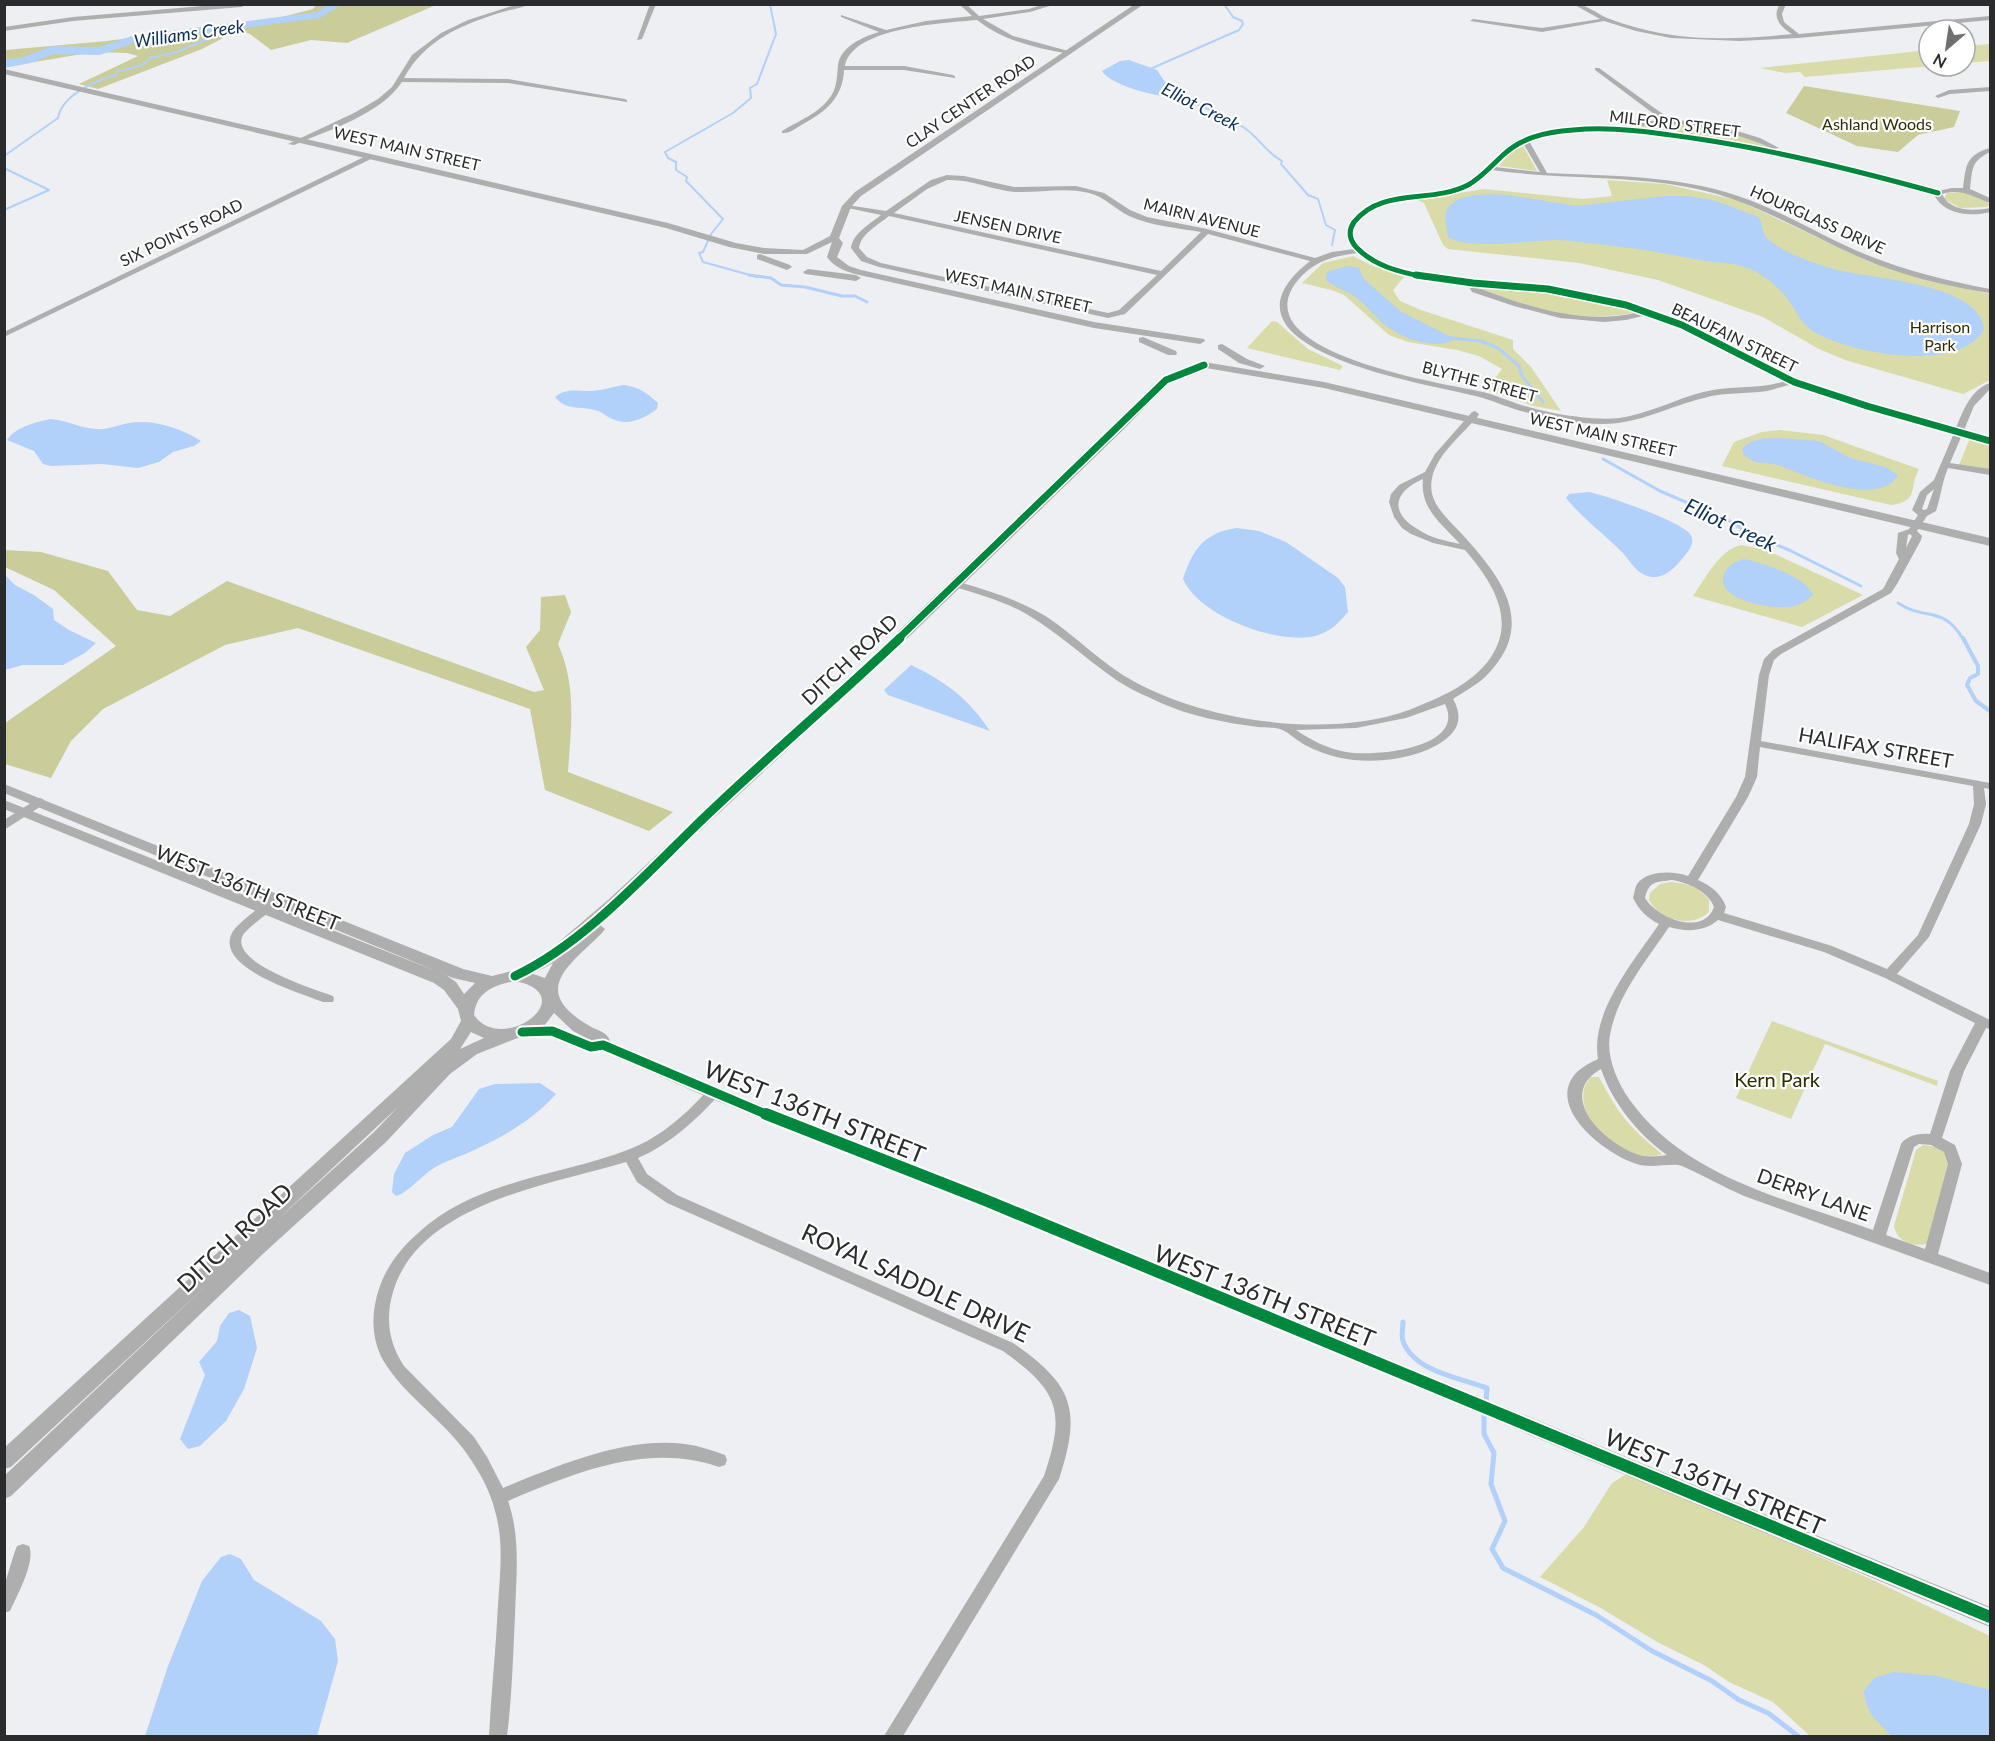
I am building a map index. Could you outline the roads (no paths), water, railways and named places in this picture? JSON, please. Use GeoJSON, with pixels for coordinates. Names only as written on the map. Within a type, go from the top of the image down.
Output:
{"type":"FeatureCollection","features":[{"type":"Feature","properties":{"kind":"street"},"geometry":{"type":"LineString","coordinates":[[500,4],[507,9]]}},
{"type":"Feature","properties":{"kind":"street"},"geometry":{"type":"LineString","coordinates":[[296,142],[371,105],[390,93],[401,80],[411,60],[435,40],[507,9],[528,4]]}},
{"type":"Feature","properties":{"kind":"street"},"geometry":{"type":"LineString","coordinates":[[639,39],[653,4]]}},
{"type":"Feature","properties":{"kind":"street"},"geometry":{"type":"LineString","coordinates":[[962,4],[977,19],[1008,38],[1069,52]]}},
{"type":"Feature","properties":{"kind":"street"},"geometry":{"type":"LineString","coordinates":[[783,132],[828,104],[837,91],[842,58],[849,49],[864,40],[885,32],[1014,14],[1053,4]]}},
{"type":"Feature","properties":{"kind":"street","name":"CLAY CENTER ROAD"},"geometry":{"type":"LineString","coordinates":[[832,258],[838,243],[834,238],[847,207],[858,194],[1141,4]]}},
{"type":"Feature","properties":{"kind":"street"},"geometry":{"type":"LineString","coordinates":[[1576,4],[1602,20],[1626,28],[1705,40],[1737,41],[1990,18]]}},
{"type":"Feature","properties":{"kind":"street"},"geometry":{"type":"LineString","coordinates":[[1783,4],[1778,18],[1798,36]]}},
{"type":"Feature","properties":{"kind":"street"},"geometry":{"type":"LineString","coordinates":[[4,29],[64,20],[242,5]]}},
{"type":"Feature","properties":{"kind":"street"},"geometry":{"type":"LineString","coordinates":[[843,16],[885,32]]}},
{"type":"Feature","properties":{"kind":"street"},"geometry":{"type":"LineString","coordinates":[[1473,21],[1522,29],[1548,30],[1602,20]]}},
{"type":"Feature","properties":{"kind":"street"},"geometry":{"type":"LineString","coordinates":[[841,68],[904,68],[953,76]]}},
{"type":"Feature","properties":{"kind":"street"},"geometry":{"type":"LineString","coordinates":[[1597,69],[1668,121]]}},
{"type":"Feature","properties":{"kind":"street","name":"WEST MAIN STREET"},"geometry":{"type":"LineString","coordinates":[[4,71],[71,89],[699,238],[718,246],[768,258],[787,267],[808,272],[903,287],[1144,340],[1177,357],[1205,365],[1308,382],[1473,417],[1918,522],[1990,542]]}},
{"type":"Feature","properties":{"kind":"street","name":"WEST MAIN STREET"},"geometry":{"type":"LineString","coordinates":[[4,76],[71,89]]}},
{"type":"Feature","properties":{"kind":"street"},"geometry":{"type":"LineString","coordinates":[[401,80],[508,81],[625,101]]}},
{"type":"Feature","properties":{"kind":"street"},"geometry":{"type":"LineString","coordinates":[[1938,96],[1949,92],[1990,89]]}},
{"type":"Feature","properties":{"kind":"street","name":"MILFORD STREET"},"geometry":{"type":"LineString","coordinates":[[1621,130],[1627,125],[1668,121],[1703,124],[1730,129],[1758,139],[1789,155]]}},
{"type":"Feature","properties":{"kind":"street","name":"MILFORD STREET"},"geometry":{"type":"LineString","coordinates":[[1358,250],[1350,239],[1350,229],[1372,206],[1387,201],[1458,189],[1477,181],[1510,147],[1524,139],[1563,132],[1621,130],[1692,138],[1789,155],[1938,193]]}},
{"type":"Feature","properties":{"kind":"street"},"geometry":{"type":"LineString","coordinates":[[1524,139],[1545,175]]}},
{"type":"Feature","properties":{"kind":"street"},"geometry":{"type":"LineString","coordinates":[[1966,190],[1970,164],[1977,156],[1990,150]]}},
{"type":"Feature","properties":{"kind":"street","name":"SIX POINTS ROAD"},"geometry":{"type":"LineString","coordinates":[[4,335],[368,158]]}},
{"type":"Feature","properties":{"kind":"street","name":"HOURGLASS DRIVE"},"geometry":{"type":"LineString","coordinates":[[1491,168],[1545,175],[1647,180],[1714,191],[1761,207],[1887,265],[1937,280],[1990,291]]}},
{"type":"Feature","properties":{"kind":"street","name":"MAIRN AVENUE"},"geometry":{"type":"LineString","coordinates":[[889,214],[944,178],[1011,189],[1084,190],[1105,195],[1135,215],[1207,231],[1315,260]]}},
{"type":"Feature","properties":{"kind":"street"},"geometry":{"type":"LineString","coordinates":[[1990,200],[1966,190],[1938,193],[1940,200],[1948,206],[1963,211],[1990,210]]}},
{"type":"Feature","properties":{"kind":"street","name":"JENSEN DRIVE"},"geometry":{"type":"LineString","coordinates":[[847,207],[889,214],[1164,274]]}},
{"type":"Feature","properties":{"kind":"street"},"geometry":{"type":"LineString","coordinates":[[1981,212],[1990,220]]}},
{"type":"Feature","properties":{"kind":"street"},"geometry":{"type":"LineString","coordinates":[[889,214],[862,234],[855,244],[856,251],[864,259],[1096,315],[1112,316],[1122,312],[1207,231]]}},
{"type":"Feature","properties":{"kind":"street"},"geometry":{"type":"LineString","coordinates":[[787,267],[785,259],[834,238]]}},
{"type":"Feature","properties":{"kind":"street","name":"WEST MAIN STREET"},"geometry":{"type":"LineString","coordinates":[[718,246],[759,251],[820,252],[854,271],[1094,325],[1200,341],[1222,347],[1250,364],[1341,382],[1473,417]]}},
{"type":"Feature","properties":{"kind":"street","name":"BLYTHE STREET"},"geometry":{"type":"LineString","coordinates":[[1358,250],[1328,255],[1315,260],[1289,285],[1283,301],[1285,314],[1290,324],[1308,342],[1332,355],[1359,365],[1485,395],[1521,408],[1588,421],[1621,420],[1701,395],[1774,387],[1792,382]]}},
{"type":"Feature","properties":{"kind":"street","name":"BEAUFAIN STREET"},"geometry":{"type":"LineString","coordinates":[[1358,250],[1376,262],[1398,270],[1442,280],[1562,291],[1648,312],[1701,333],[1792,382],[1990,441]]}},
{"type":"Feature","properties":{"kind":"street"},"geometry":{"type":"LineString","coordinates":[[808,272],[832,264],[832,258]]}},
{"type":"Feature","properties":{"kind":"street","name":"BEAUFAIN STREET"},"geometry":{"type":"LineString","coordinates":[[1470,282],[1475,290],[1550,316],[1600,320],[1648,312]]}},
{"type":"Feature","properties":{"kind":"street"},"geometry":{"type":"LineString","coordinates":[[967,296],[978,287]]}},
{"type":"Feature","properties":{"kind":"street"},"geometry":{"type":"LineString","coordinates":[[1177,357],[1177,345],[1200,341]]}},
{"type":"Feature","properties":{"kind":"street"},"geometry":{"type":"LineString","coordinates":[[1205,365],[1225,358],[1227,354],[1222,347]]}},
{"type":"Feature","properties":{"kind":"street","name":"DITCH ROAD"},"geometry":{"type":"LineString","coordinates":[[1166,380],[1166,373],[1177,357]]}},
{"type":"Feature","properties":{"kind":"street","name":"DITCH ROAD"},"geometry":{"type":"LineString","coordinates":[[515,976],[540,964],[559,951],[613,904],[955,584],[1119,428],[1166,380],[1205,365]]}},
{"type":"Feature","properties":{"kind":"street"},"geometry":{"type":"LineString","coordinates":[[1692,879],[1742,797],[1750,777],[1764,675],[1769,659],[1788,645],[1884,594],[1893,585],[1904,558],[1911,552],[1917,536],[1918,522],[1931,511],[1944,465],[1973,400],[1990,385]]}},
{"type":"Feature","properties":{"kind":"street"},"geometry":{"type":"LineString","coordinates":[[955,584],[1000,598],[1032,612],[1111,672],[1151,695],[1218,717],[1285,728],[1328,727],[1372,722],[1416,711],[1447,698],[1477,679],[1491,666],[1506,635],[1505,600],[1497,584],[1430,504],[1425,492],[1427,474],[1433,463],[1473,417]]}},
{"type":"Feature","properties":{"kind":"street"},"geometry":{"type":"LineString","coordinates":[[1944,465],[1990,472]]}},
{"type":"Feature","properties":{"kind":"street"},"geometry":{"type":"LineString","coordinates":[[1427,474],[1402,486],[1397,491],[1394,503],[1398,517],[1412,530],[1432,540],[1468,548]]}},
{"type":"Feature","properties":{"kind":"street","name":"WEST MAIN STREET"},"geometry":{"type":"LineString","coordinates":[[1918,522],[1990,534]]}},
{"type":"Feature","properties":{"kind":"street"},"geometry":{"type":"LineString","coordinates":[[1285,728],[1308,744],[1341,754],[1372,758],[1397,756],[1432,744],[1450,728],[1453,710],[1447,698]]}},
{"type":"Feature","properties":{"kind":"street","name":"HALIFAX STREET"},"geometry":{"type":"LineString","coordinates":[[1756,743],[1984,785]]}},
{"type":"Feature","properties":{"kind":"street"},"geometry":{"type":"LineString","coordinates":[[1889,975],[1923,937],[1975,824],[1984,785]]}},
{"type":"Feature","properties":{"kind":"street","name":"WEST 136TH STREET"},"geometry":{"type":"LineString","coordinates":[[4,788],[459,974],[492,981]]}},
{"type":"Feature","properties":{"kind":"street"},"geometry":{"type":"LineString","coordinates":[[4,826],[39,802]]}},
{"type":"Feature","properties":{"kind":"street","name":"WEST 136TH STREET"},"geometry":{"type":"LineString","coordinates":[[4,804],[446,982],[467,1015]]}},
{"type":"Feature","properties":{"kind":"street"},"geometry":{"type":"LineString","coordinates":[[1672,876],[1692,879],[1712,892],[1718,908],[1716,915],[1708,922],[1698,925],[1687,926],[1666,922],[1648,911],[1641,903],[1639,892],[1642,886],[1658,877],[1672,876]]}},
{"type":"Feature","properties":{"kind":"street"},"geometry":{"type":"LineString","coordinates":[[278,899],[238,933],[235,940],[240,957],[251,966],[328,999]]}},
{"type":"Feature","properties":{"kind":"street","name":"DITCH ROAD"},"geometry":{"type":"LineString","coordinates":[[550,994],[556,969],[606,921],[613,904]]}},
{"type":"Feature","properties":{"kind":"street"},"geometry":{"type":"LineString","coordinates":[[1716,915],[1817,945],[1889,975],[1987,1023],[1957,1071],[1935,1140]]}},
{"type":"Feature","properties":{"kind":"street"},"geometry":{"type":"LineString","coordinates":[[1666,922],[1607,1021],[1603,1036],[1604,1061],[1583,1074],[1575,1092],[1579,1111],[1590,1128],[1598,1137],[1619,1151],[1642,1161],[1682,1159]]}},
{"type":"Feature","properties":{"kind":"street"},"geometry":{"type":"LineString","coordinates":[[515,976],[535,979],[550,994],[550,1008],[544,1018],[514,1033],[484,1032],[467,1015],[474,992],[492,981],[515,976]]}},
{"type":"Feature","properties":{"kind":"street","name":"WEST 136TH STREET"},"geometry":{"type":"LineString","coordinates":[[550,994],[561,1013],[574,1025],[601,1038],[603,1045]]}},
{"type":"Feature","properties":{"kind":"street","name":"DITCH ROAD"},"geometry":{"type":"LineString","coordinates":[[4,1461],[457,1043],[467,1015]]}},
{"type":"Feature","properties":{"kind":"street","name":"WEST 136TH STREET"},"geometry":{"type":"LineString","coordinates":[[514,1033],[552,1031],[591,1047],[603,1045],[712,1093],[893,1163],[1990,1617]]}},
{"type":"Feature","properties":{"kind":"street","name":"DITCH ROAD"},"geometry":{"type":"LineString","coordinates":[[4,1490],[259,1247],[380,1137],[444,1070],[471,1050],[514,1033]]}},
{"type":"Feature","properties":{"kind":"street","name":"DERRY LANE"},"geometry":{"type":"LineString","coordinates":[[1604,1061],[1616,1090],[1637,1121],[1657,1141],[1682,1159],[1742,1189],[1990,1279]]}},
{"type":"Feature","properties":{"kind":"street"},"geometry":{"type":"LineString","coordinates":[[498,1737],[508,1568],[507,1531],[500,1497],[484,1465],[467,1440],[409,1383],[394,1365],[384,1343],[380,1319],[382,1299],[399,1263],[408,1250],[433,1226],[452,1214],[473,1202],[500,1192],[629,1155],[650,1146],[680,1127],[712,1093]]}},
{"type":"Feature","properties":{"kind":"street"},"geometry":{"type":"LineString","coordinates":[[1878,1238],[1908,1144],[1915,1139],[1935,1140],[1950,1149],[1955,1164],[1930,1257]]}},
{"type":"Feature","properties":{"kind":"street","name":"ROYAL SADDLE DRIVE"},"geometry":{"type":"LineString","coordinates":[[629,1155],[642,1178],[672,1199],[1008,1347],[1034,1364],[1049,1379],[1061,1401],[1066,1420],[1063,1447],[1051,1479],[893,1737]]}},
{"type":"Feature","properties":{"kind":"street"},"geometry":{"type":"LineString","coordinates":[[500,1497],[568,1471],[626,1455],[674,1450],[696,1453],[719,1460]]}},
{"type":"Feature","properties":{"kind":"street"},"geometry":{"type":"LineString","coordinates":[[4,1605],[15,1582],[23,1551]]}},
{"type":"Feature","properties":{"kind":"water"},"geometry":{"type":"Polygon","coordinates":[[[1129,60],[1157,70],[1167,85],[1187,96],[1168,97],[1141,91],[1116,82],[1102,71],[1120,61],[1129,60]]]}},
{"type":"Feature","properties":{"kind":"water"},"geometry":{"type":"Polygon","coordinates":[[[1490,194],[1576,206],[1666,196],[1688,196],[1716,201],[1758,217],[1764,234],[1769,240],[1803,259],[1840,270],[1947,293],[1965,303],[1978,314],[1984,329],[1971,343],[1952,352],[1928,356],[1875,352],[1849,346],[1811,330],[1775,285],[1755,271],[1740,266],[1567,240],[1485,244],[1458,241],[1448,237],[1445,216],[1451,204],[1463,198],[1490,194]]]}},
{"type":"Feature","properties":{"kind":"water"},"geometry":{"type":"Polygon","coordinates":[[[1347,266],[1359,268],[1363,278],[1400,311],[1455,339],[1430,344],[1404,336],[1389,328],[1354,296],[1326,280],[1327,272],[1347,266]]]}},
{"type":"Feature","properties":{"kind":"water"},"geometry":{"type":"Polygon","coordinates":[[[624,385],[646,393],[658,403],[657,409],[641,419],[623,422],[592,409],[565,405],[555,397],[567,391],[593,391],[624,385]]]}},
{"type":"Feature","properties":{"kind":"water"},"geometry":{"type":"Polygon","coordinates":[[[50,419],[96,429],[148,422],[185,432],[201,441],[194,446],[173,452],[159,462],[138,468],[102,464],[51,466],[43,464],[34,451],[7,440],[21,428],[50,419]]]}},
{"type":"Feature","properties":{"kind":"water"},"geometry":{"type":"Polygon","coordinates":[[[1778,438],[1819,441],[1850,458],[1885,467],[1898,475],[1889,485],[1860,490],[1825,482],[1776,465],[1756,462],[1743,453],[1743,448],[1755,440],[1778,438]]]}},
{"type":"Feature","properties":{"kind":"water"},"geometry":{"type":"Polygon","coordinates":[[[1588,492],[1642,509],[1672,522],[1690,534],[1692,542],[1689,549],[1676,566],[1667,573],[1658,577],[1643,574],[1566,498],[1569,494],[1588,492]]]}},
{"type":"Feature","properties":{"kind":"water"},"geometry":{"type":"Polygon","coordinates":[[[1237,528],[1259,531],[1286,542],[1338,578],[1345,587],[1348,612],[1330,630],[1315,636],[1299,638],[1261,632],[1241,625],[1205,605],[1183,579],[1187,569],[1201,544],[1216,534],[1237,528]]]}},
{"type":"Feature","properties":{"kind":"water"},"geometry":{"type":"Polygon","coordinates":[[[1744,559],[1772,567],[1793,577],[1813,595],[1798,605],[1780,607],[1756,604],[1734,595],[1726,589],[1723,581],[1725,572],[1733,564],[1744,559]]]}},
{"type":"Feature","properties":{"kind":"water"},"geometry":{"type":"Polygon","coordinates":[[[4,574],[15,585],[53,609],[54,620],[96,643],[85,653],[63,665],[23,665],[5,670],[4,574]]]}},
{"type":"Feature","properties":{"kind":"water"},"geometry":{"type":"Polygon","coordinates":[[[911,665],[935,678],[965,700],[990,731],[888,695],[884,690],[911,665]]]}},
{"type":"Feature","properties":{"kind":"water"},"geometry":{"type":"Polygon","coordinates":[[[540,1083],[556,1094],[527,1120],[495,1140],[434,1168],[401,1194],[396,1196],[392,1192],[394,1174],[405,1153],[433,1135],[452,1127],[479,1089],[495,1084],[540,1083]]]}},
{"type":"Feature","properties":{"kind":"water"},"geometry":{"type":"Polygon","coordinates":[[[239,1310],[250,1316],[257,1348],[244,1389],[226,1421],[200,1446],[188,1449],[180,1439],[205,1375],[199,1362],[217,1341],[220,1326],[229,1313],[239,1310]]]}},
{"type":"Feature","properties":{"kind":"water"},"geometry":{"type":"Polygon","coordinates":[[[230,1554],[241,1559],[254,1580],[321,1621],[335,1639],[338,1661],[317,1736],[145,1736],[168,1666],[202,1581],[221,1557],[230,1554]]]}},
{"type":"Feature","properties":{"kind":"water"},"geometry":{"type":"Polygon","coordinates":[[[1894,1672],[1937,1676],[1990,1690],[1990,1736],[1892,1736],[1870,1711],[1864,1691],[1874,1678],[1894,1672]]]}},
{"type":"Feature","properties":{"kind":"waterway","name":"Williams Creek"},"geometry":{"type":"LineString","coordinates":[[4,64],[27,60],[52,50],[100,51],[132,40],[320,15],[338,4]]}},
{"type":"Feature","properties":{"kind":"waterway"},"geometry":{"type":"LineString","coordinates":[[751,275],[703,262],[699,253],[703,252],[711,234],[723,219],[686,181],[687,177],[676,170],[676,162],[668,158],[665,152],[733,113],[751,98],[750,88],[757,84],[776,34],[770,4]]}},
{"type":"Feature","properties":{"kind":"waterway","name":"Elliot Creek"},"geometry":{"type":"LineString","coordinates":[[1148,70],[1239,30],[1243,24],[1242,21],[1233,17],[1224,4]]}},
{"type":"Feature","properties":{"kind":"waterway"},"geometry":{"type":"LineString","coordinates":[[4,156],[58,118],[66,102],[81,90],[116,75],[116,72],[143,65],[150,58],[177,52],[214,36],[216,31],[227,26]]}},
{"type":"Feature","properties":{"kind":"waterway","name":"Elliot Creek"},"geometry":{"type":"LineString","coordinates":[[1179,96],[1243,127],[1254,135],[1271,154],[1282,161],[1281,164],[1308,195],[1318,199],[1326,225],[1335,230],[1332,245]]}},
{"type":"Feature","properties":{"kind":"waterway"},"geometry":{"type":"LineString","coordinates":[[4,168],[49,190],[4,210]]}},
{"type":"Feature","properties":{"kind":"waterway"},"geometry":{"type":"LineString","coordinates":[[751,275],[771,278],[781,285],[805,287],[842,296],[855,296],[867,302]]}},
{"type":"Feature","properties":{"kind":"waterway"},"geometry":{"type":"LineString","coordinates":[[751,275],[757,277]]}},
{"type":"Feature","properties":{"kind":"waterway","name":"Elliot Creek"},"geometry":{"type":"LineString","coordinates":[[1451,338],[1481,341],[1498,348],[1519,366],[1522,376],[1543,402]]}},
{"type":"Feature","properties":{"kind":"waterway","name":"Elliot Creek"},"geometry":{"type":"LineString","coordinates":[[1603,459],[1660,491],[1730,521],[1748,533],[1789,550],[1861,586]]}},
{"type":"Feature","properties":{"kind":"waterway","name":"Elliot Creek"},"geometry":{"type":"LineString","coordinates":[[1898,603],[1941,617],[1956,628],[1963,639]]}},
{"type":"Feature","properties":{"kind":"waterway","name":"Elliot Creek"},"geometry":{"type":"LineString","coordinates":[[1963,638],[1978,666],[1978,674],[1970,678],[1967,685],[1976,701],[1990,711]]}},
{"type":"Feature","properties":{"kind":"waterway"},"geometry":{"type":"LineString","coordinates":[[1403,1322],[1403,1341],[1417,1360],[1439,1372],[1487,1388],[1486,1402]]}},
{"type":"Feature","properties":{"kind":"waterway"},"geometry":{"type":"LineString","coordinates":[[1484,1412],[1484,1434],[1494,1453],[1491,1484],[1505,1521],[1492,1549],[1503,1568],[1596,1615],[1652,1651],[1712,1681],[1739,1700],[1768,1713],[1798,1736]]}},
{"type":"Feature","properties":{"kind":"park label","name":"Ashland Woods"},"geometry":{"type":"Point","coordinates":[1877,123]}},
{"type":"Feature","properties":{"kind":"park label","name":"Harrison Park"},"geometry":{"type":"Point","coordinates":[1940,335]}},
{"type":"Feature","properties":{"kind":"park label","name":"Kern Park"},"geometry":{"type":"Point","coordinates":[1777,1079]}}]}
